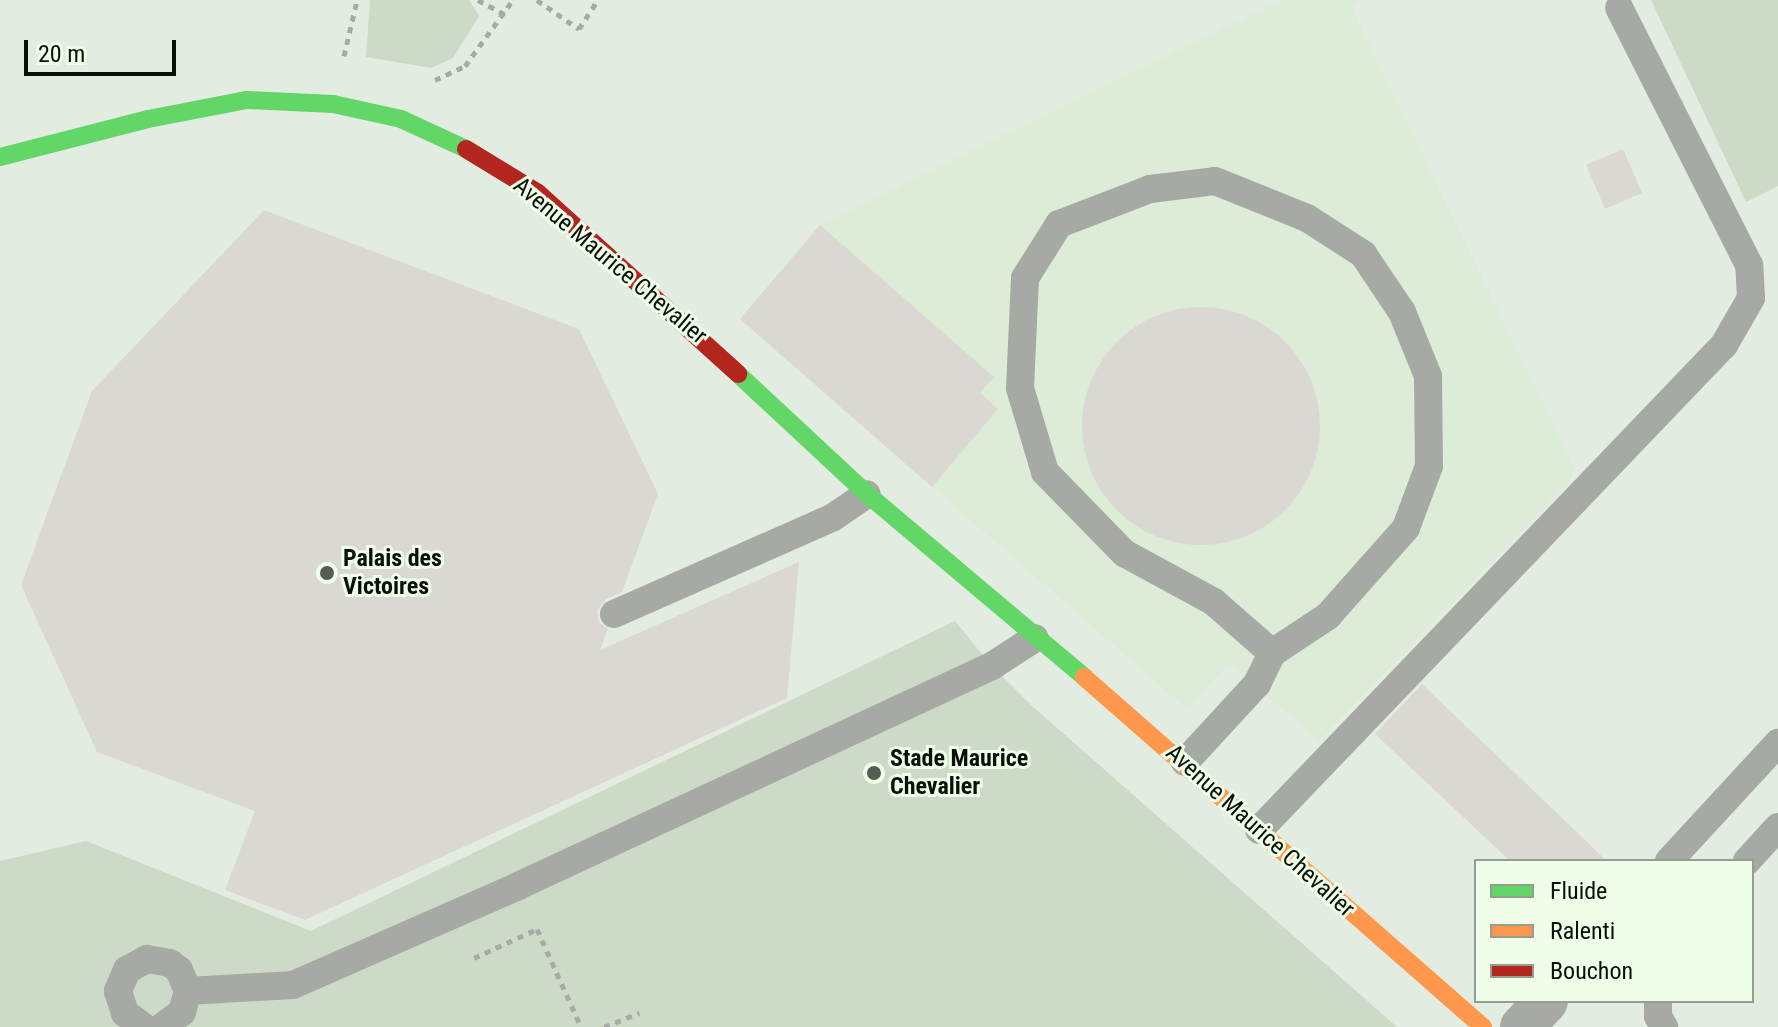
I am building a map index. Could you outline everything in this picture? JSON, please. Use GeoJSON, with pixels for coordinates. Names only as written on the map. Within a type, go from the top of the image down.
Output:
{"type":"FeatureCollection","features":[{"type":"Feature","properties":{"kind":"street","name":"Avenue Maurice Chevalier"},"geometry":{"type":"LineString","coordinates":[[0,157],[148,119],[247,100],[333,104],[401,119],[466,149],[538,193],[662,301],[867,494],[1185,762],[1302,871],[1483,1027]]}},
{"type":"Feature","properties":{"kind":"street"},"geometry":{"type":"LineString","coordinates":[[1522,1027],[1544,1003]]}},
{"type":"Feature","properties":{"kind":"lane"},"geometry":{"type":"LineString","coordinates":[[1259,830],[1724,345],[1751,298],[1749,265],[1619,8]]}},
{"type":"Feature","properties":{"kind":"lane"},"geometry":{"type":"LineString","coordinates":[[1185,762],[1257,684],[1272,653],[1328,616],[1406,528],[1429,466],[1428,376],[1402,312],[1363,254],[1307,218],[1215,181],[1150,189],[1059,224],[1025,278],[1020,388],[1045,472],[1124,553],[1214,602],[1272,653]]}},
{"type":"Feature","properties":{"kind":"lane"},"geometry":{"type":"LineString","coordinates":[[614,614],[832,518],[867,494]]}},
{"type":"Feature","properties":{"kind":"lane"},"geometry":{"type":"LineString","coordinates":[[188,991],[293,985],[518,886],[992,666],[1035,638]]}},
{"type":"Feature","properties":{"kind":"lane"},"geometry":{"type":"LineString","coordinates":[[1671,859],[1778,743]]}},
{"type":"Feature","properties":{"kind":"lane"},"geometry":{"type":"LineString","coordinates":[[1749,859],[1778,827]]}},
{"type":"Feature","properties":{"kind":"lane"},"geometry":{"type":"LineString","coordinates":[[135,1025],[120,1003],[118,991],[120,980],[136,963],[147,959],[170,963],[179,970],[188,991],[182,1012],[162,1027]]}},
{"type":"Feature","properties":{"kind":"lane"},"geometry":{"type":"LineString","coordinates":[[1658,1003],[1658,1016],[1664,1027]]}},
{"type":"Feature","properties":{"kind":"path"},"geometry":{"type":"LineString","coordinates":[[333,104],[357,0]]}},
{"type":"Feature","properties":{"kind":"path"},"geometry":{"type":"LineString","coordinates":[[478,0],[504,14]]}},
{"type":"Feature","properties":{"kind":"path"},"geometry":{"type":"LineString","coordinates":[[427,83],[465,66],[513,0]]}},
{"type":"Feature","properties":{"kind":"path"},"geometry":{"type":"LineString","coordinates":[[537,0],[579,29],[598,0]]}},
{"type":"Feature","properties":{"kind":"path"},"geometry":{"type":"LineString","coordinates":[[474,958],[537,929],[581,1027]]}},
{"type":"Feature","properties":{"kind":"path"},"geometry":{"type":"LineString","coordinates":[[604,1027],[639,1013]]}},
{"type":"Feature","properties":{"kind":"shaded area"},"geometry":{"type":"Polygon","coordinates":[[[370,0],[469,0],[479,16],[453,58],[431,68],[366,57],[370,0]]]}},
{"type":"Feature","properties":{"kind":"shaded area"},"geometry":{"type":"Polygon","coordinates":[[[1281,0],[1359,0],[1350,5],[1575,469],[1570,481],[1319,741],[1229,663],[1187,709],[740,319],[820,225],[1281,0]]]}},
{"type":"Feature","properties":{"kind":"shaded area"},"geometry":{"type":"Polygon","coordinates":[[[1651,0],[1778,0],[1778,186],[1746,202],[1651,0]]]}},
{"type":"Feature","properties":{"kind":"shaded area","name":"Stade Maurice Chevalier"},"geometry":{"type":"Polygon","coordinates":[[[955,621],[992,666],[1031,705],[1397,1027],[0,1027],[0,861],[86,841],[311,931],[955,621]]]}},
{"type":"Feature","properties":{"kind":"building"},"geometry":{"type":"Polygon","coordinates":[[[1623,149],[1642,193],[1605,209],[1586,165],[1623,149]]]}},
{"type":"Feature","properties":{"kind":"building","name":"Palais des Victoires"},"geometry":{"type":"Polygon","coordinates":[[[264,210],[579,329],[658,494],[622,592],[606,599],[597,611],[599,622],[608,629],[600,650],[799,562],[787,698],[305,920],[225,890],[255,811],[97,752],[21,585],[92,391],[264,210]]]}},
{"type":"Feature","properties":{"kind":"building"},"geometry":{"type":"Polygon","coordinates":[[[820,225],[994,377],[980,393],[998,409],[932,487],[740,319],[820,225]]]}},
{"type":"Feature","properties":{"kind":"building"},"geometry":{"type":"Polygon","coordinates":[[[1201,307],[1224,309],[1247,316],[1285,342],[1311,380],[1318,403],[1318,449],[1311,472],[1285,510],[1247,536],[1224,543],[1201,545],[1178,543],[1155,536],[1117,510],[1091,472],[1084,449],[1082,426],[1084,403],[1091,380],[1117,342],[1155,316],[1178,309],[1201,307]]]}},
{"type":"Feature","properties":{"kind":"building"},"geometry":{"type":"Polygon","coordinates":[[[1422,684],[1605,859],[1508,859],[1375,734],[1422,684]]]}},
{"type":"Feature","properties":{"kind":"traffic: fast"},"geometry":{"type":"LineString","coordinates":[[0,157],[148,119],[247,100],[333,104],[401,119],[466,149]]}},
{"type":"Feature","properties":{"kind":"traffic: fast"},"geometry":{"type":"LineString","coordinates":[[738,374],[867,494],[1084,677]]}},
{"type":"Feature","properties":{"kind":"traffic: slow"},"geometry":{"type":"LineString","coordinates":[[1084,677],[1483,1027]]}},
{"type":"Feature","properties":{"kind":"traffic: jam"},"geometry":{"type":"LineString","coordinates":[[466,149],[538,193],[738,374]]}},
{"type":"Feature","properties":{"kind":"place","name":"Palais des Victoires"},"geometry":{"type":"Point","coordinates":[327,573]}},
{"type":"Feature","properties":{"kind":"place","name":"Stade Maurice Chevalier"},"geometry":{"type":"Point","coordinates":[874,773]}}]}
